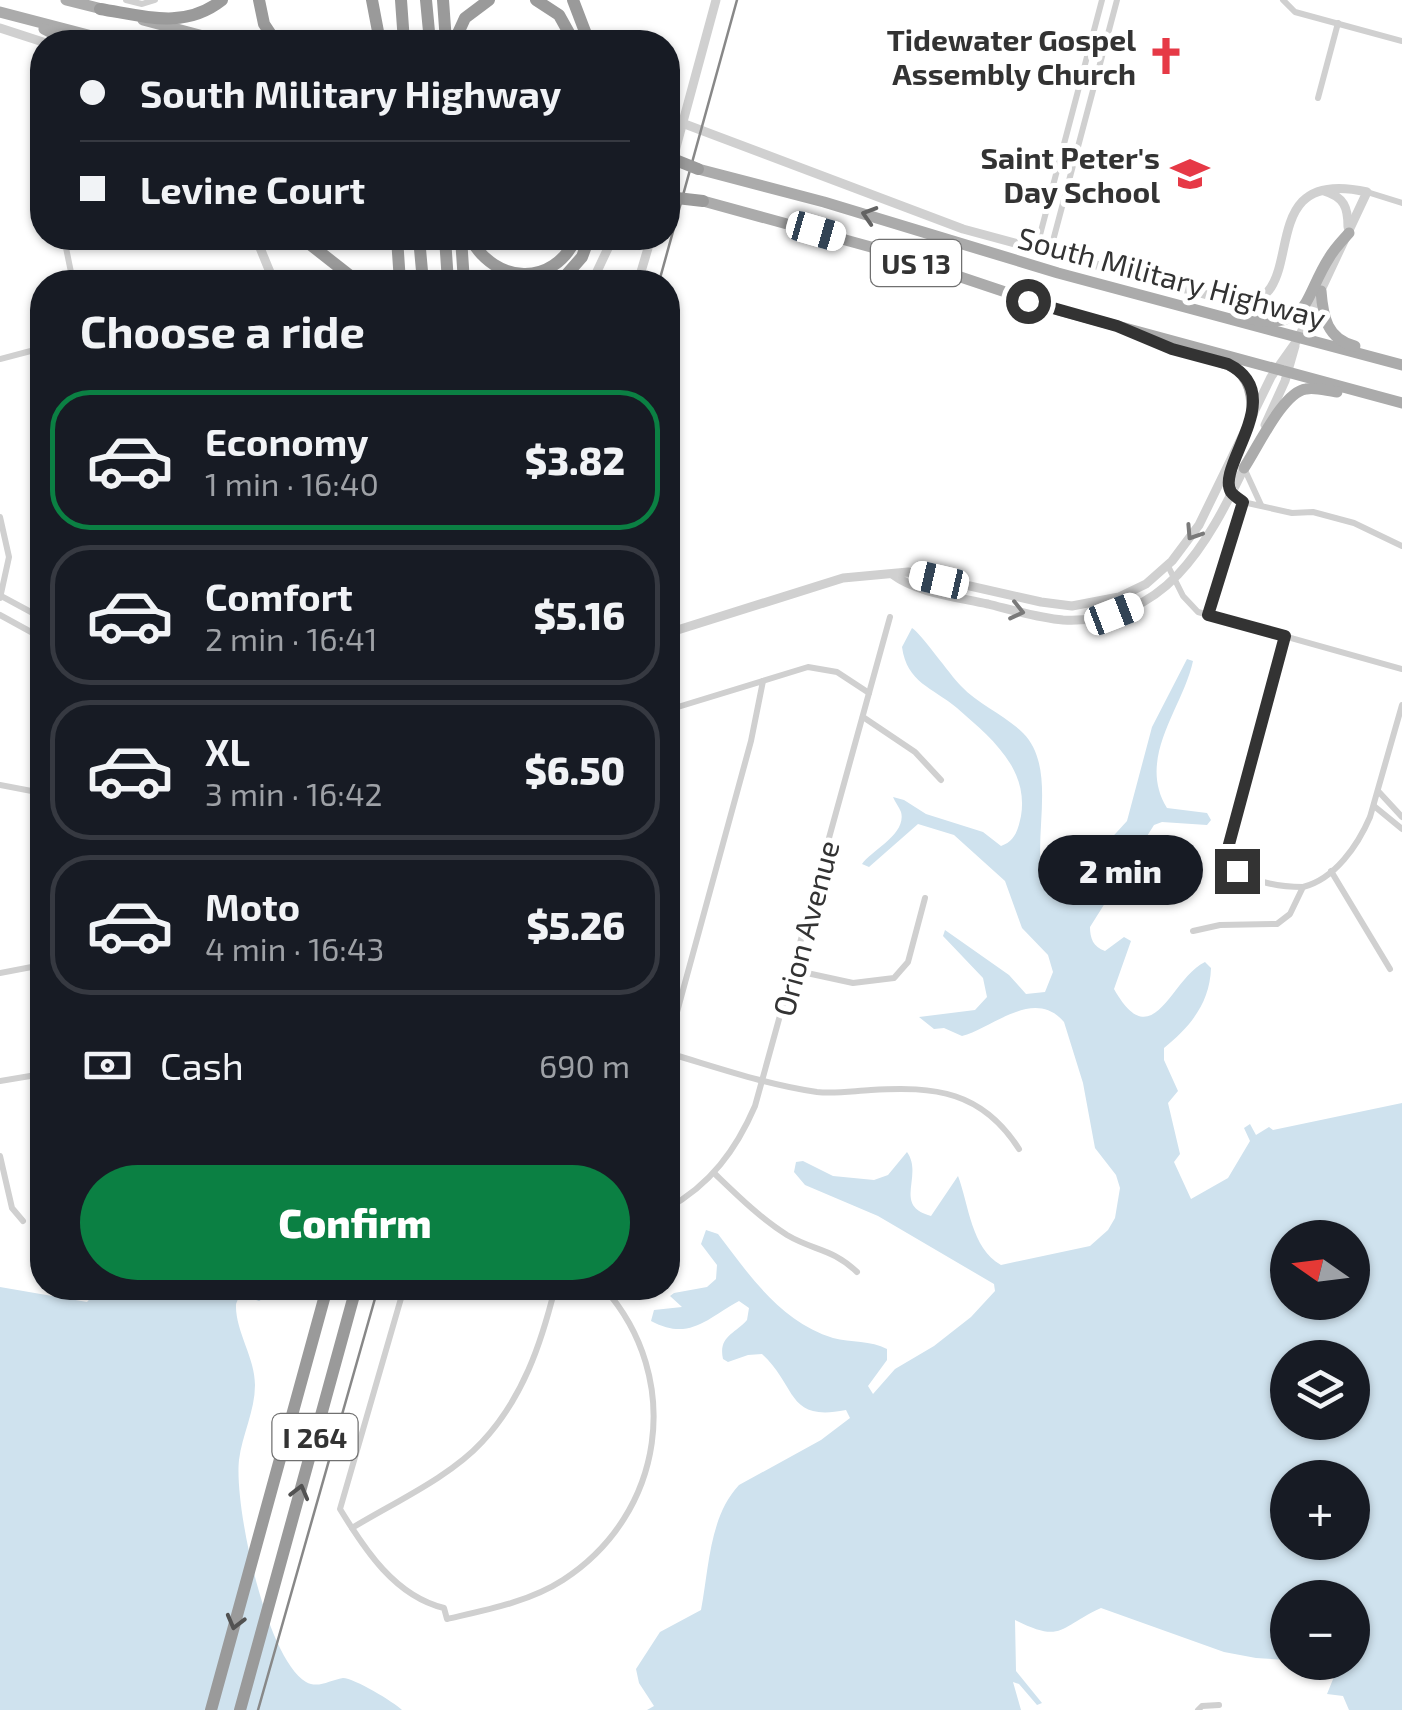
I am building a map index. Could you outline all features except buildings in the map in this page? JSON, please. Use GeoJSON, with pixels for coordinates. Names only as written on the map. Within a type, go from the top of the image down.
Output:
{"type":"FeatureCollection","features":[{"type":"Feature","properties":{"kind":"highway"},"geometry":{"type":"LineString","coordinates":[[100,9],[172,21],[203,13],[222,0]]}},
{"type":"Feature","properties":{"kind":"highway"},"geometry":{"type":"LineString","coordinates":[[260,0],[268,30]]}},
{"type":"Feature","properties":{"kind":"highway"},"geometry":{"type":"LineString","coordinates":[[376,0],[380,30]]}},
{"type":"Feature","properties":{"kind":"highway"},"geometry":{"type":"LineString","coordinates":[[401,0],[403,30]]}},
{"type":"Feature","properties":{"kind":"highway"},"geometry":{"type":"LineString","coordinates":[[426,0],[429,30]]}},
{"type":"Feature","properties":{"kind":"highway"},"geometry":{"type":"LineString","coordinates":[[443,0],[445,30]]}},
{"type":"Feature","properties":{"kind":"highway"},"geometry":{"type":"LineString","coordinates":[[460,30],[465,18],[490,0]]}},
{"type":"Feature","properties":{"kind":"highway"},"geometry":{"type":"LineString","coordinates":[[536,0],[558,14],[567,30]]}},
{"type":"Feature","properties":{"kind":"highway"},"geometry":{"type":"LineString","coordinates":[[573,0],[584,30]]}},
{"type":"Feature","properties":{"kind":"highway"},"geometry":{"type":"LineString","coordinates":[[680,162],[698,169]]}},
{"type":"Feature","properties":{"kind":"highway"},"geometry":{"type":"LineString","coordinates":[[680,198],[709,202]]}},
{"type":"Feature","properties":{"kind":"highway"},"geometry":{"type":"LineString","coordinates":[[317,250],[343,270]]}},
{"type":"Feature","properties":{"kind":"highway"},"geometry":{"type":"LineString","coordinates":[[480,250],[492,265],[508,270]]}},
{"type":"Feature","properties":{"kind":"highway"},"geometry":{"type":"LineString","coordinates":[[536,270],[552,266],[569,250]]}},
{"type":"Feature","properties":{"kind":"highway","name":"I 264"},"geometry":{"type":"LineString","coordinates":[[211,1710],[324,1300]]}},
{"type":"Feature","properties":{"kind":"highway","name":"I 264"},"geometry":{"type":"LineString","coordinates":[[240,1710],[353,1300]]}},
{"type":"Feature","properties":{"kind":"main road"},"geometry":{"type":"LineString","coordinates":[[66,0],[180,30]]}},
{"type":"Feature","properties":{"kind":"main road"},"geometry":{"type":"LineString","coordinates":[[0,12],[68,30]]}},
{"type":"Feature","properties":{"kind":"main road"},"geometry":{"type":"LineString","coordinates":[[22,18],[46,30]]}},
{"type":"Feature","properties":{"kind":"main road","name":"South Military Highway"},"geometry":{"type":"LineString","coordinates":[[698,169],[1298,339],[1402,362]]}},
{"type":"Feature","properties":{"kind":"main road","name":"South Military Highway"},"geometry":{"type":"LineString","coordinates":[[709,202],[871,247],[994,290],[1117,326],[1402,403]]}},
{"type":"Feature","properties":{"kind":"main road"},"geometry":{"type":"LineString","coordinates":[[1198,311],[1274,323],[1290,319],[1306,306],[1329,258],[1348,232]]}},
{"type":"Feature","properties":{"kind":"main road"},"geometry":{"type":"LineString","coordinates":[[1320,291],[1324,317],[1337,339],[1402,362]]}},
{"type":"Feature","properties":{"kind":"main road"},"geometry":{"type":"LineString","coordinates":[[1117,326],[1172,349],[1236,368],[1251,388],[1252,415]]}},
{"type":"Feature","properties":{"kind":"main road"},"geometry":{"type":"LineString","coordinates":[[1244,468],[1292,393],[1315,388],[1384,398]]}},
{"type":"Feature","properties":{"kind":"street"},"geometry":{"type":"LineString","coordinates":[[126,0],[142,4],[156,0]]}},
{"type":"Feature","properties":{"kind":"street"},"geometry":{"type":"LineString","coordinates":[[680,130],[716,0]]}},
{"type":"Feature","properties":{"kind":"street"},"geometry":{"type":"LineString","coordinates":[[1036,250],[1102,0]]}},
{"type":"Feature","properties":{"kind":"street"},"geometry":{"type":"LineString","coordinates":[[1050,254],[1116,0]]}},
{"type":"Feature","properties":{"kind":"street"},"geometry":{"type":"LineString","coordinates":[[1283,0],[1295,12],[1402,41]]}},
{"type":"Feature","properties":{"kind":"street"},"geometry":{"type":"LineString","coordinates":[[1318,98],[1338,23]]}},
{"type":"Feature","properties":{"kind":"street"},"geometry":{"type":"LineString","coordinates":[[0,28],[30,38]]}},
{"type":"Feature","properties":{"kind":"street"},"geometry":{"type":"LineString","coordinates":[[1089,52],[1102,56]]}},
{"type":"Feature","properties":{"kind":"street"},"geometry":{"type":"LineString","coordinates":[[1077,96],[1090,99]]}},
{"type":"Feature","properties":{"kind":"street"},"geometry":{"type":"LineString","coordinates":[[682,122],[922,214],[1050,254],[1237,303],[1252,302],[1268,293],[1276,280],[1293,214],[1321,190],[1346,187],[1402,202]]}},
{"type":"Feature","properties":{"kind":"street"},"geometry":{"type":"LineString","coordinates":[[1052,188],[1066,191]]}},
{"type":"Feature","properties":{"kind":"street"},"geometry":{"type":"LineString","coordinates":[[1321,190],[1342,200],[1348,212],[1348,232]]}},
{"type":"Feature","properties":{"kind":"street"},"geometry":{"type":"LineString","coordinates":[[891,574],[921,588],[1064,620],[1114,614],[1151,598],[1175,579],[1203,546],[1232,493],[1282,370],[1367,192]]}},
{"type":"Feature","properties":{"kind":"street"},"geometry":{"type":"LineString","coordinates":[[0,359],[30,351]]}},
{"type":"Feature","properties":{"kind":"street"},"geometry":{"type":"LineString","coordinates":[[680,629],[843,578],[908,572],[1040,602],[1083,606],[1132,592],[1168,566],[1198,526],[1252,415],[1282,370]]}},
{"type":"Feature","properties":{"kind":"street"},"geometry":{"type":"LineString","coordinates":[[1242,438],[1229,478],[1232,493],[1243,502],[1292,513],[1313,512],[1354,523],[1402,546]]}},
{"type":"Feature","properties":{"kind":"street"},"geometry":{"type":"LineString","coordinates":[[1244,468],[1262,506]]}},
{"type":"Feature","properties":{"kind":"street"},"geometry":{"type":"LineString","coordinates":[[1208,615],[1243,502]]}},
{"type":"Feature","properties":{"kind":"street"},"geometry":{"type":"LineString","coordinates":[[0,517],[9,557],[0,597],[30,612]]}},
{"type":"Feature","properties":{"kind":"street"},"geometry":{"type":"LineString","coordinates":[[1168,566],[1190,604],[1208,615],[1402,669]]}},
{"type":"Feature","properties":{"kind":"street"},"geometry":{"type":"LineString","coordinates":[[0,615],[30,631]]}},
{"type":"Feature","properties":{"kind":"street","name":"Orion Avenue"},"geometry":{"type":"LineString","coordinates":[[680,1199],[714,1174],[736,1145],[755,1106],[890,617]]}},
{"type":"Feature","properties":{"kind":"street"},"geometry":{"type":"LineString","coordinates":[[1285,636],[1228,848],[1237,871],[1252,878],[1303,888]]}},
{"type":"Feature","properties":{"kind":"street"},"geometry":{"type":"LineString","coordinates":[[680,706],[819,667],[837,672],[869,694]]}},
{"type":"Feature","properties":{"kind":"street"},"geometry":{"type":"LineString","coordinates":[[680,1005],[752,741],[763,681]]}},
{"type":"Feature","properties":{"kind":"street"},"geometry":{"type":"LineString","coordinates":[[1194,931],[1220,925],[1277,924],[1290,914],[1303,888],[1331,870],[1362,834],[1374,806],[1402,705]]}},
{"type":"Feature","properties":{"kind":"street"},"geometry":{"type":"LineString","coordinates":[[863,718],[915,752],[941,780]]}},
{"type":"Feature","properties":{"kind":"street"},"geometry":{"type":"LineString","coordinates":[[0,785],[30,791]]}},
{"type":"Feature","properties":{"kind":"street"},"geometry":{"type":"LineString","coordinates":[[1378,792],[1402,816]]}},
{"type":"Feature","properties":{"kind":"street"},"geometry":{"type":"LineString","coordinates":[[1374,806],[1402,829]]}},
{"type":"Feature","properties":{"kind":"street"},"geometry":{"type":"LineString","coordinates":[[1331,870],[1390,969]]}},
{"type":"Feature","properties":{"kind":"street"},"geometry":{"type":"LineString","coordinates":[[793,970],[853,983],[894,978],[908,962],[925,898]]}},
{"type":"Feature","properties":{"kind":"street"},"geometry":{"type":"LineString","coordinates":[[0,973],[30,967]]}},
{"type":"Feature","properties":{"kind":"street"},"geometry":{"type":"LineString","coordinates":[[680,1053],[763,1079],[825,1093],[917,1088],[952,1094],[991,1115],[1019,1149]]}},
{"type":"Feature","properties":{"kind":"street"},"geometry":{"type":"LineString","coordinates":[[0,1081],[30,1076]]}},
{"type":"Feature","properties":{"kind":"street"},"geometry":{"type":"LineString","coordinates":[[0,1156],[12,1208],[23,1220]]}},
{"type":"Feature","properties":{"kind":"street"},"geometry":{"type":"LineString","coordinates":[[714,1174],[772,1224],[797,1240],[834,1252],[857,1272]]}},
{"type":"Feature","properties":{"kind":"street"},"geometry":{"type":"LineString","coordinates":[[401,1300],[340,1508],[400,1586],[419,1600],[444,1608],[447,1619],[537,1594],[567,1578],[590,1559],[622,1522],[641,1486],[655,1418],[653,1386],[637,1339],[613,1300]]}},
{"type":"Feature","properties":{"kind":"street"},"geometry":{"type":"LineString","coordinates":[[352,1528],[482,1442],[528,1374],[552,1300]]}},
{"type":"Feature","properties":{"kind":"street"},"geometry":{"type":"LineString","coordinates":[[1198,1710],[1202,1706],[1220,1705]]}},
{"type":"Feature","properties":{"kind":"water"},"geometry":{"type":"Polygon","coordinates":[[[912,628],[961,686],[1016,727],[1033,746],[1041,779],[1041,867],[1063,891],[1127,821],[1152,727],[1187,659],[1193,661],[1159,752],[1159,789],[1167,808],[1207,813],[1211,820],[1207,825],[1154,825],[1090,927],[1091,935],[1093,942],[1105,951],[1124,937],[1131,941],[1114,989],[1128,1008],[1140,1016],[1161,1008],[1205,962],[1211,968],[1203,1003],[1182,1032],[1164,1048],[1164,1060],[1178,1091],[1168,1103],[1180,1154],[1174,1162],[1191,1199],[1228,1178],[1250,1141],[1244,1128],[1250,1124],[1256,1135],[1269,1127],[1273,1130],[1402,1103],[1402,1710],[1349,1710],[1343,1696],[1327,1694],[1333,1680],[1370,1680],[1370,1580],[1270,1580],[1270,1659],[1224,1652],[1101,1608],[1052,1632],[1015,1620],[1016,1671],[1042,1703],[1037,1705],[1013,1682],[1021,1710],[647,1710],[654,1706],[639,1683],[636,1669],[660,1632],[701,1610],[716,1528],[729,1498],[739,1485],[821,1440],[850,1418],[846,1410],[813,1411],[803,1406],[762,1354],[728,1362],[723,1359],[725,1340],[747,1320],[749,1308],[739,1301],[696,1326],[676,1329],[651,1321],[654,1310],[682,1307],[674,1300],[680,1300],[680,1292],[707,1287],[716,1279],[717,1265],[701,1244],[706,1230],[718,1234],[768,1295],[797,1320],[833,1338],[887,1349],[887,1360],[868,1386],[873,1394],[895,1369],[934,1346],[971,1317],[995,1291],[994,1284],[878,1216],[805,1185],[794,1172],[796,1162],[803,1161],[833,1176],[874,1180],[888,1175],[907,1152],[913,1205],[931,1216],[958,1176],[977,1237],[1001,1265],[1090,1246],[1115,1218],[1120,1188],[1116,1175],[1095,1148],[1083,1083],[1064,1022],[1052,1012],[1027,1009],[962,1036],[944,1028],[934,1029],[919,1017],[975,1010],[987,997],[983,978],[943,936],[945,930],[1009,975],[1026,994],[1045,992],[1053,972],[1048,955],[1022,928],[1005,881],[954,835],[918,824],[869,867],[862,864],[899,827],[901,812],[893,797],[926,814],[983,832],[1001,846],[1015,834],[1021,816],[1019,783],[1004,755],[982,730],[909,669],[902,647],[912,628]]]}},
{"type":"Feature","properties":{"kind":"water"},"geometry":{"type":"Polygon","coordinates":[[[0,1287],[30,1292],[30,1300],[238,1300],[239,1324],[255,1385],[239,1460],[242,1511],[256,1579],[278,1644],[291,1667],[306,1682],[348,1679],[402,1710],[0,1710],[0,1287]]]}},
{"type":"Feature","properties":{"kind":"tram line"},"geometry":{"type":"LineString","coordinates":[[680,206],[737,0]]}},
{"type":"Feature","properties":{"kind":"tram line"},"geometry":{"type":"LineString","coordinates":[[662,270],[668,250]]}},
{"type":"Feature","properties":{"kind":"tram line"},"geometry":{"type":"LineString","coordinates":[[258,1710],[375,1300]]}},
{"type":"Feature","properties":{"kind":"place","name":"Tidewater Gospel Assembly Church"},"geometry":{"type":"Point","coordinates":[1166,56]}},
{"type":"Feature","properties":{"kind":"place","name":"Saint Peter's Day School"},"geometry":{"type":"Point","coordinates":[1190,174]}},
{"type":"Feature","properties":{"kind":"route"},"geometry":{"type":"LineString","coordinates":[[1028,301],[1228,364],[1236,368],[1251,388],[1252,415],[1228,481],[1232,493],[1243,502],[1208,615],[1285,636],[1228,848],[1237,871]]}}]}
